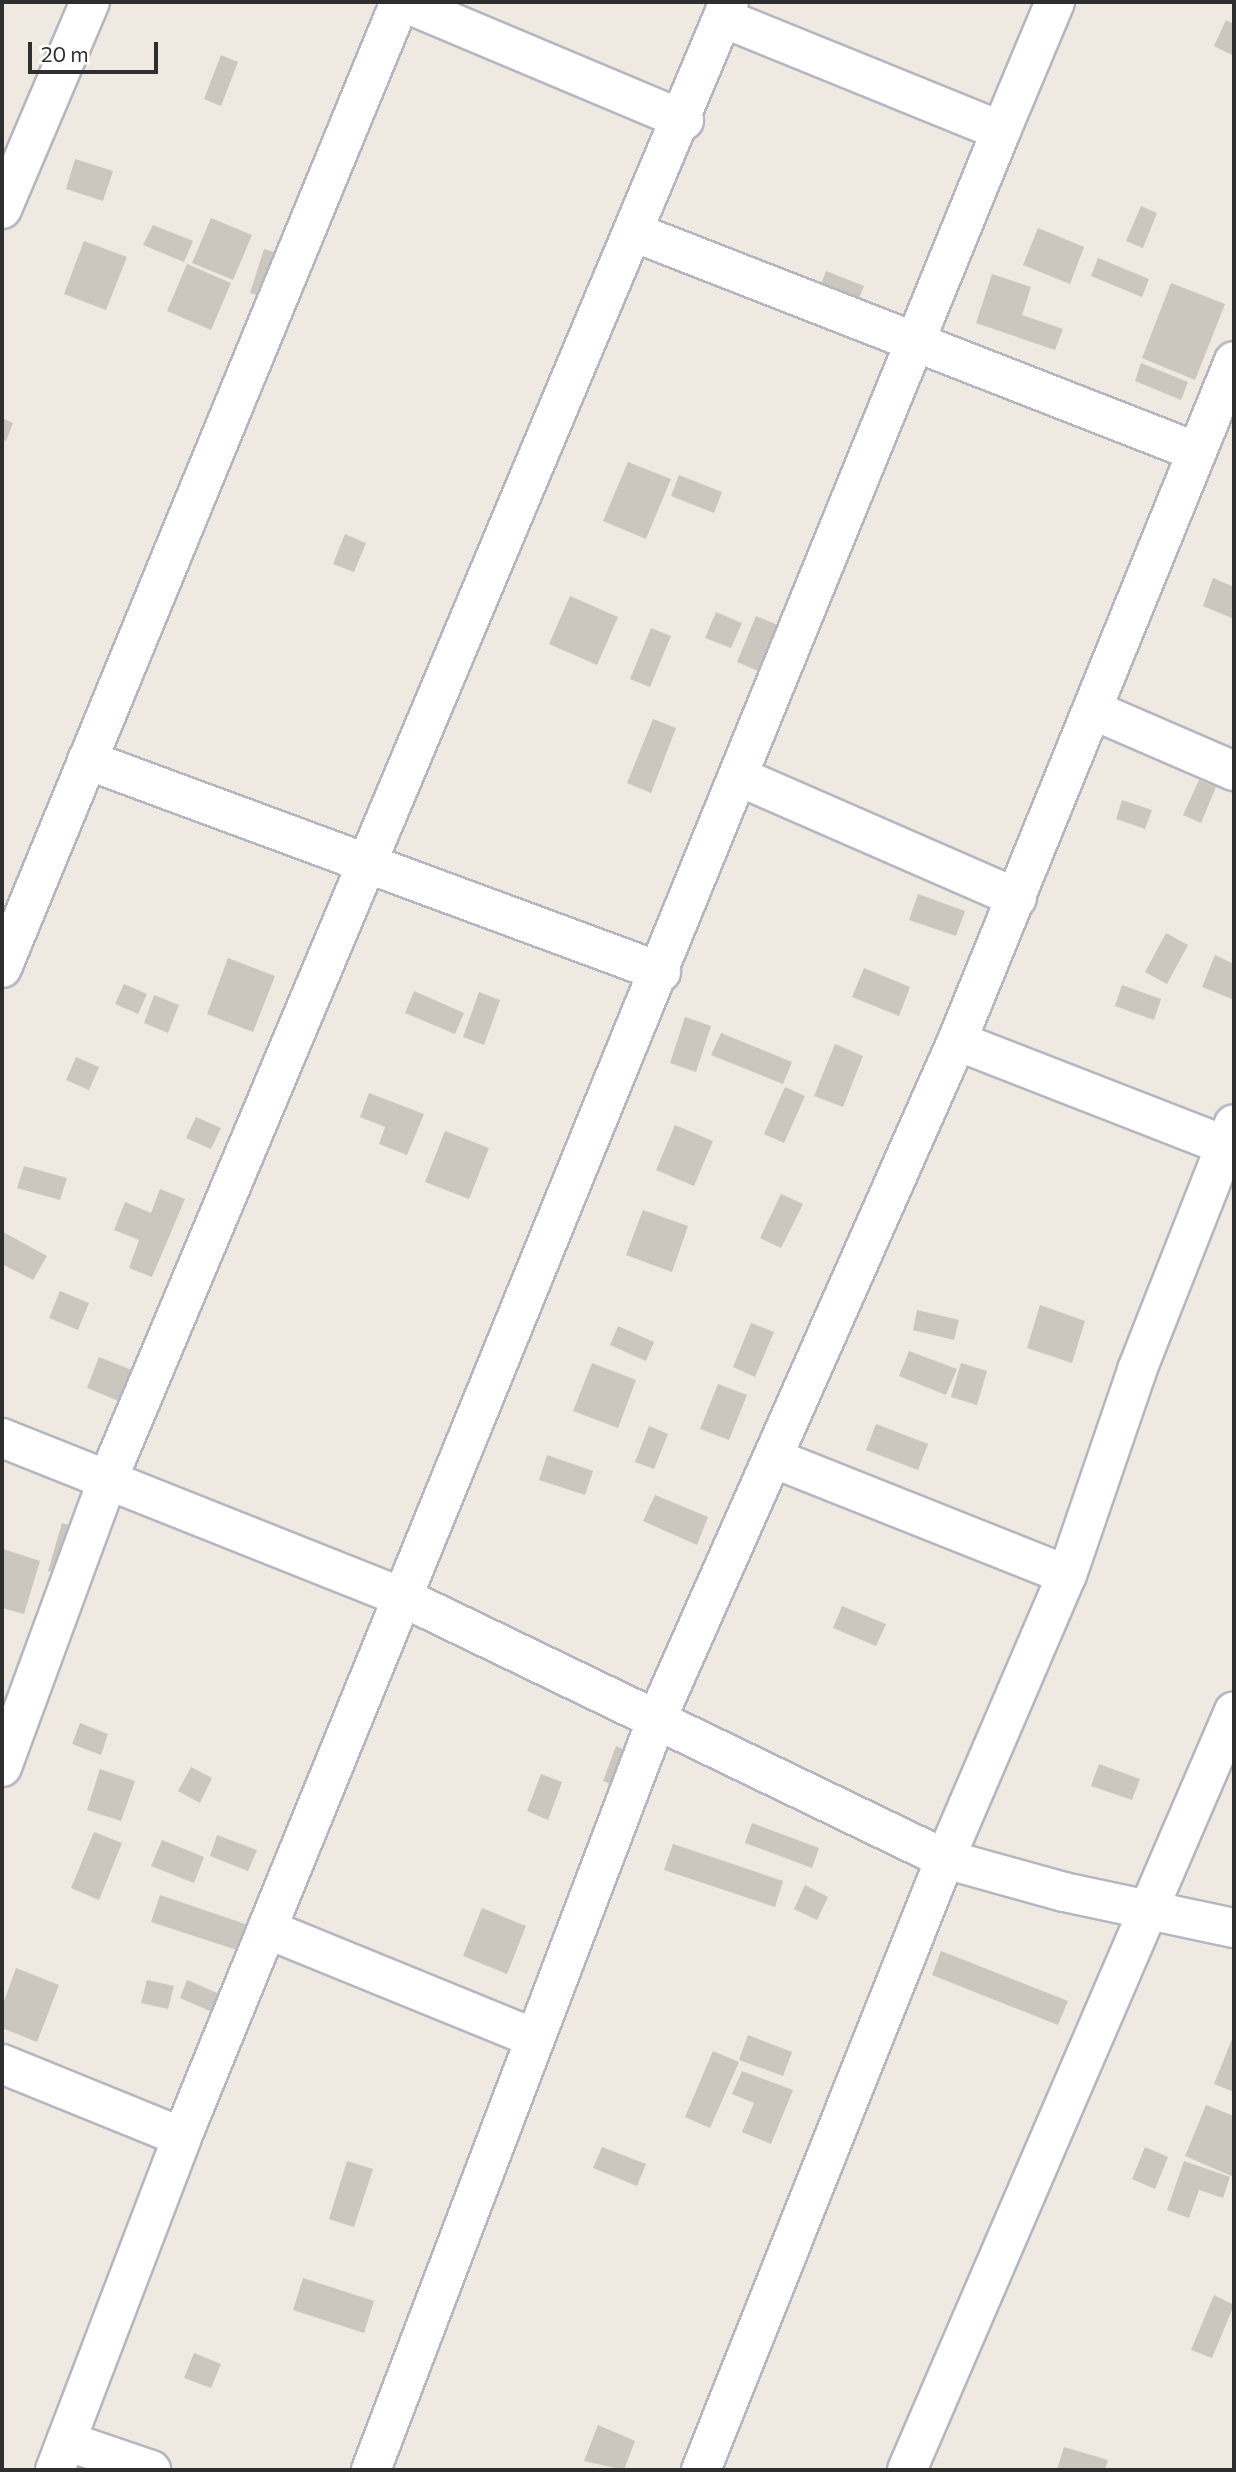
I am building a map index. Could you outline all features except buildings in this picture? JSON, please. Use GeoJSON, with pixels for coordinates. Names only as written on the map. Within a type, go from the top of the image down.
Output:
{"type":"FeatureCollection","features":[{"type":"Feature","properties":{"kind":"street"},"geometry":{"type":"LineString","coordinates":[[2,209],[90,2]]}},
{"type":"Feature","properties":{"kind":"street"},"geometry":{"type":"LineString","coordinates":[[2,968],[402,2],[684,120]]}},
{"type":"Feature","properties":{"kind":"street"},"geometry":{"type":"LineString","coordinates":[[150,2470],[60,2455],[182,2137],[742,778],[1055,2]]}},
{"type":"Feature","properties":{"kind":"street"},"geometry":{"type":"LineString","coordinates":[[2,1767],[107,1481],[684,120],[726,10],[1001,131]]}},
{"type":"Feature","properties":{"kind":"street"},"geometry":{"type":"LineString","coordinates":[[636,233],[917,339],[1197,452]]}},
{"type":"Feature","properties":{"kind":"street"},"geometry":{"type":"LineString","coordinates":[[371,2470],[658,1716],[957,1041],[1233,368]]}},
{"type":"Feature","properties":{"kind":"street"},"geometry":{"type":"LineString","coordinates":[[1093,710],[1234,771]]}},
{"type":"Feature","properties":{"kind":"street"},"geometry":{"type":"LineString","coordinates":[[87,760],[661,972]]}},
{"type":"Feature","properties":{"kind":"street"},"geometry":{"type":"LineString","coordinates":[[742,778],[1017,898]]}},
{"type":"Feature","properties":{"kind":"street"},"geometry":{"type":"LineString","coordinates":[[701,2470],[945,1858],[1067,1575],[1137,1370],[1231,1139],[957,1041]]}},
{"type":"Feature","properties":{"kind":"street"},"geometry":{"type":"LineString","coordinates":[[2,1438],[404,1598],[658,1716],[945,1858],[1064,1892],[1151,1907],[1234,1928]]}},
{"type":"Feature","properties":{"kind":"street"},"geometry":{"type":"LineString","coordinates":[[773,1458],[1067,1575]]}},
{"type":"Feature","properties":{"kind":"street"},"geometry":{"type":"LineString","coordinates":[[907,2470],[1234,1711]]}},
{"type":"Feature","properties":{"kind":"street"},"geometry":{"type":"LineString","coordinates":[[267,1929],[534,2038]]}},
{"type":"Feature","properties":{"kind":"street"},"geometry":{"type":"LineString","coordinates":[[2,2064],[182,2137]]}}]}
